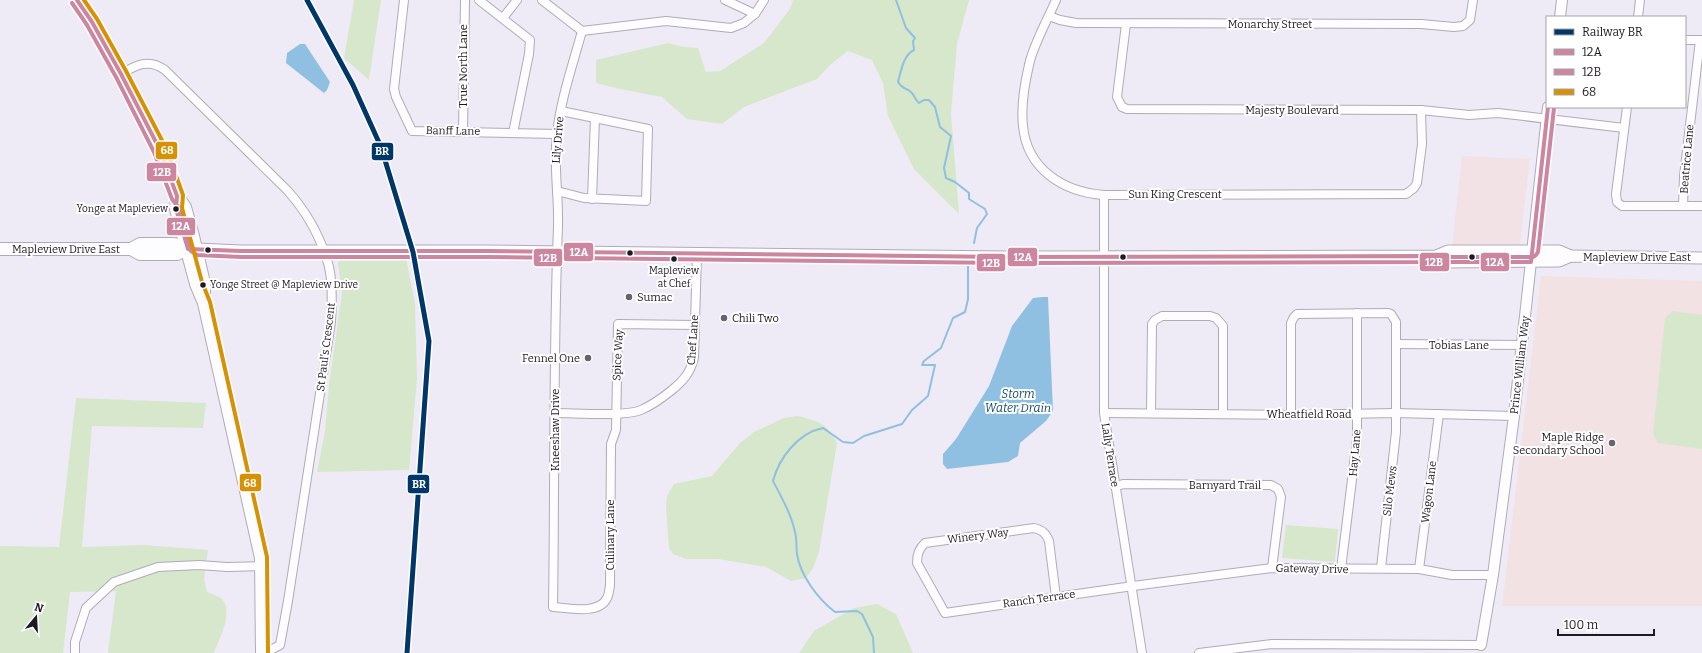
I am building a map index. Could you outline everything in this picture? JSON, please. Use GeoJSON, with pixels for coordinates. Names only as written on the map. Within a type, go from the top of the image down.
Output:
{"type":"FeatureCollection","features":[{"type":"Feature","properties":{"kind":"main road"},"geometry":{"type":"LineString","coordinates":[[77,0],[92,22],[121,74],[160,150],[177,196],[184,207],[192,249],[204,283],[204,302],[261,558],[264,653]]}},
{"type":"Feature","properties":{"kind":"main road","name":"Mapleview Drive East"},"geometry":{"type":"LineString","coordinates":[[0,249],[131,249],[140,254],[176,254],[192,249],[696,254],[1436,256],[1446,262],[1531,256],[1559,262],[1571,256],[1702,258]]}},
{"type":"Feature","properties":{"kind":"street","name":"Banff Lane"},"geometry":{"type":"LineString","coordinates":[[404,0],[394,82],[396,97],[412,131],[557,134]]}},
{"type":"Feature","properties":{"kind":"street","name":"True North Lane"},"geometry":{"type":"LineString","coordinates":[[463,132],[465,0]]}},
{"type":"Feature","properties":{"kind":"street"},"geometry":{"type":"LineString","coordinates":[[478,0],[528,37],[530,44],[513,133]]}},
{"type":"Feature","properties":{"kind":"street"},"geometry":{"type":"LineString","coordinates":[[503,18],[517,0]]}},
{"type":"Feature","properties":{"kind":"street"},"geometry":{"type":"LineString","coordinates":[[542,0],[582,31],[666,21],[731,28],[744,23],[755,14],[764,0]]}},
{"type":"Feature","properties":{"kind":"street"},"geometry":{"type":"LineString","coordinates":[[724,0],[755,14]]}},
{"type":"Feature","properties":{"kind":"street","name":"Sun King Crescent"},"geometry":{"type":"LineString","coordinates":[[1056,0],[1029,65],[1023,113],[1025,135],[1028,146],[1039,165],[1054,180],[1078,191],[1104,195],[1406,194],[1414,188],[1417,183],[1422,144],[1421,110]]}},
{"type":"Feature","properties":{"kind":"street","name":"Monarchy Street"},"geometry":{"type":"LineString","coordinates":[[1050,16],[1076,24],[1421,24],[1454,27],[1463,26],[1470,20],[1472,0]]}},
{"type":"Feature","properties":{"kind":"street"},"geometry":{"type":"LineString","coordinates":[[1560,16],[1562,0]]}},
{"type":"Feature","properties":{"kind":"street"},"geometry":{"type":"LineString","coordinates":[[1638,16],[1640,0]]}},
{"type":"Feature","properties":{"kind":"street","name":"Majesty Boulevard"},"geometry":{"type":"LineString","coordinates":[[1126,24],[1117,97],[1122,107],[1127,110],[1421,110],[1469,115],[1498,113],[1624,128]]}},
{"type":"Feature","properties":{"kind":"street","name":"Lily Drive"},"geometry":{"type":"LineString","coordinates":[[556,252],[558,226],[557,134],[561,111],[582,31]]}},
{"type":"Feature","properties":{"kind":"street"},"geometry":{"type":"LineString","coordinates":[[1686,40],[1701,40]]}},
{"type":"Feature","properties":{"kind":"street","name":"Beatrice Lane"},"geometry":{"type":"LineString","coordinates":[[1683,206],[1684,176],[1701,40]]}},
{"type":"Feature","properties":{"kind":"street","name":"St Paul's Crescent"},"geometry":{"type":"LineString","coordinates":[[121,74],[144,63],[156,65],[165,70],[291,194],[308,218],[328,261],[332,303],[331,322],[280,645],[264,653]]}},
{"type":"Feature","properties":{"kind":"street","name":"Prince William Way"},"geometry":{"type":"LineString","coordinates":[[1481,645],[1514,416],[1548,108]]}},
{"type":"Feature","properties":{"kind":"street"},"geometry":{"type":"LineString","coordinates":[[1627,108],[1616,194],[1617,202],[1622,206],[1702,206]]}},
{"type":"Feature","properties":{"kind":"street"},"geometry":{"type":"LineString","coordinates":[[557,191],[592,199],[646,201],[648,129],[561,111]]}},
{"type":"Feature","properties":{"kind":"street"},"geometry":{"type":"LineString","coordinates":[[592,199],[595,118]]}},
{"type":"Feature","properties":{"kind":"street","name":"Lally Terrace"},"geometry":{"type":"LineString","coordinates":[[1104,195],[1104,413],[1115,486],[1133,586],[1142,653]]}},
{"type":"Feature","properties":{"kind":"street","name":"Kneeshaw Drive"},"geometry":{"type":"LineString","coordinates":[[553,607],[556,252]]}},
{"type":"Feature","properties":{"kind":"street","name":"Chef Lane"},"geometry":{"type":"LineString","coordinates":[[555,413],[615,414],[640,411],[654,404],[679,384],[691,370],[694,358],[696,325],[696,254]]}},
{"type":"Feature","properties":{"kind":"street"},"geometry":{"type":"LineString","coordinates":[[1291,415],[1292,323],[1294,317],[1297,314],[1358,313]]}},
{"type":"Feature","properties":{"kind":"street","name":"Silo Mews"},"geometry":{"type":"LineString","coordinates":[[1358,313],[1392,314],[1396,322],[1395,449],[1381,568]]}},
{"type":"Feature","properties":{"kind":"street","name":"Hay Lane"},"geometry":{"type":"LineString","coordinates":[[1341,569],[1355,458],[1358,413],[1358,313]]}},
{"type":"Feature","properties":{"kind":"street"},"geometry":{"type":"LineString","coordinates":[[1151,413],[1152,324],[1155,320],[1162,316],[1210,316],[1216,318],[1223,326],[1223,413]]}},
{"type":"Feature","properties":{"kind":"street","name":"Spice Way"},"geometry":{"type":"LineString","coordinates":[[615,414],[618,324],[696,325]]}},
{"type":"Feature","properties":{"kind":"street","name":"Tobias Lane"},"geometry":{"type":"LineString","coordinates":[[1396,344],[1522,345]]}},
{"type":"Feature","properties":{"kind":"street","name":"Wheatfield Road"},"geometry":{"type":"LineString","coordinates":[[1104,413],[1223,413],[1291,415],[1395,413],[1514,416]]}},
{"type":"Feature","properties":{"kind":"street","name":"Culinary Lane"},"geometry":{"type":"LineString","coordinates":[[553,607],[576,609],[594,608],[603,605],[608,597],[610,586],[611,444],[616,430],[615,414]]}},
{"type":"Feature","properties":{"kind":"street","name":"Wagon Lane"},"geometry":{"type":"LineString","coordinates":[[1419,569],[1439,414]]}},
{"type":"Feature","properties":{"kind":"street","name":"Barnyard Trail"},"geometry":{"type":"LineString","coordinates":[[1115,486],[1124,484],[1271,485],[1278,489],[1281,497],[1272,568]]}},
{"type":"Feature","properties":{"kind":"street","name":"Winery Way"},"geometry":{"type":"LineString","coordinates":[[945,613],[918,562],[917,554],[925,543],[1034,528],[1041,530],[1046,534],[1049,541],[1056,597]]}},
{"type":"Feature","properties":{"kind":"street"},"geometry":{"type":"LineString","coordinates":[[75,653],[75,642],[86,608],[114,582],[158,567],[199,565],[227,567],[261,566]]}},
{"type":"Feature","properties":{"kind":"street","name":"Gateway Drive"},"geometry":{"type":"LineString","coordinates":[[1133,586],[1272,568],[1419,569],[1452,575],[1492,575]]}},
{"type":"Feature","properties":{"kind":"street","name":"Ranch Terrace"},"geometry":{"type":"LineString","coordinates":[[945,613],[1133,586]]}},
{"type":"Feature","properties":{"kind":"street"},"geometry":{"type":"LineString","coordinates":[[1199,653],[1272,644],[1481,645]]}},
{"type":"Feature","properties":{"kind":"shaded area"},"geometry":{"type":"Polygon","coordinates":[[[1462,156],[1530,159],[1520,244],[1473,244],[1452,246],[1462,156]]]}},
{"type":"Feature","properties":{"kind":"shaded area","name":"Maple Ridge Secondary School"},"geometry":{"type":"Polygon","coordinates":[[[1541,276],[1702,281],[1702,606],[1502,606],[1541,276]]]}},
{"type":"Feature","properties":{"kind":"green space"},"geometry":{"type":"Polygon","coordinates":[[[354,0],[381,0],[369,80],[344,58],[354,0]]]}},
{"type":"Feature","properties":{"kind":"green space"},"geometry":{"type":"Polygon","coordinates":[[[793,0],[969,0],[957,44],[951,113],[959,214],[914,169],[888,116],[883,83],[872,60],[848,51],[831,64],[817,79],[744,107],[722,124],[687,119],[662,97],[596,83],[596,60],[668,43],[683,47],[698,48],[706,72],[720,71],[764,43],[790,9],[793,0]]]}},
{"type":"Feature","properties":{"kind":"green space"},"geometry":{"type":"Polygon","coordinates":[[[341,257],[406,258],[415,304],[417,379],[409,470],[317,472],[325,431],[329,385],[342,293],[338,263],[341,257]]]}},
{"type":"Feature","properties":{"kind":"green space"},"geometry":{"type":"Polygon","coordinates":[[[1673,311],[1702,315],[1702,449],[1658,443],[1653,434],[1665,318],[1673,311]]]}},
{"type":"Feature","properties":{"kind":"green space"},"geometry":{"type":"Polygon","coordinates":[[[76,398],[206,403],[203,428],[92,426],[82,547],[144,545],[208,550],[204,579],[207,592],[222,599],[227,611],[224,626],[214,653],[108,653],[116,591],[70,592],[63,653],[0,653],[0,546],[59,547],[76,398]]]}},
{"type":"Feature","properties":{"kind":"green space"},"geometry":{"type":"Polygon","coordinates":[[[798,416],[822,424],[826,427],[837,443],[819,552],[813,568],[806,578],[791,581],[766,567],[719,559],[686,559],[673,554],[669,548],[666,507],[667,496],[674,484],[712,476],[740,443],[754,432],[784,418],[798,416]]]}},
{"type":"Feature","properties":{"kind":"green space"},"geometry":{"type":"Polygon","coordinates":[[[1286,525],[1338,529],[1335,562],[1282,558],[1286,525]]]}},
{"type":"Feature","properties":{"kind":"green space"},"geometry":{"type":"Polygon","coordinates":[[[877,604],[896,614],[913,653],[799,653],[814,631],[854,608],[877,604]]]}},
{"type":"Feature","properties":{"kind":"water"},"geometry":{"type":"Polygon","coordinates":[[[300,44],[305,44],[330,82],[324,93],[286,63],[287,53],[300,44]]]}},
{"type":"Feature","properties":{"kind":"water","name":"Storm Water Drain"},"geometry":{"type":"Polygon","coordinates":[[[1048,297],[1053,411],[1046,421],[1020,443],[1018,456],[1008,462],[947,469],[943,464],[943,454],[956,439],[989,386],[1012,326],[1033,298],[1048,297]]]}},
{"type":"Feature","properties":{"kind":"waterway"},"geometry":{"type":"LineString","coordinates":[[896,0],[906,28],[915,38],[913,41],[914,50],[907,56],[901,69],[898,82],[911,92],[919,103],[924,100],[929,100],[935,107],[940,127],[951,136],[944,168],[946,178],[955,182],[969,193],[969,199],[985,209],[987,214],[977,228],[974,243]]}},
{"type":"Feature","properties":{"kind":"waterway"},"geometry":{"type":"LineString","coordinates":[[874,653],[873,637],[862,614],[857,611],[835,612],[816,593],[806,578],[799,562],[796,535],[791,519],[773,481],[785,455],[805,435],[823,428],[843,442],[853,443],[864,436],[902,424],[912,410],[928,396],[935,365],[922,365],[924,361],[941,348],[953,318],[965,312],[968,299],[968,263]]}},
{"type":"Feature","properties":{"kind":"rail line","name":"BR"},"geometry":{"type":"LineString","coordinates":[[307,0],[353,85],[381,147],[413,252],[429,341],[407,653]]}},
{"type":"Feature","properties":{"kind":"transit line","name":"12A"},"geometry":{"type":"LineString","coordinates":[[77,0],[92,22],[121,74],[160,150],[177,196],[176,209],[188,249],[241,251],[487,251],[1007,257],[1436,256],[1446,262],[1531,262],[1548,108]]}},
{"type":"Feature","properties":{"kind":"transit line","name":"68"},"geometry":{"type":"LineString","coordinates":[[84,0],[97,19],[126,71],[166,148],[183,195],[182,208],[202,282],[210,302],[267,557],[268,653]]}},
{"type":"Feature","properties":{"kind":"transit line","name":"12B"},"geometry":{"type":"LineString","coordinates":[[72,3],[87,25],[116,77],[154,152],[172,199],[180,210],[191,251],[197,255],[241,257],[487,257],[1007,263],[1436,262],[1449,257],[1533,257],[1538,252],[1554,108]]}},
{"type":"Feature","properties":{"kind":"place","name":"Yonge at Mapleview"},"geometry":{"type":"Point","coordinates":[176,209]}},
{"type":"Feature","properties":{"kind":"place","name":"Mapleview at Chef"},"geometry":{"type":"Point","coordinates":[674,259]}},
{"type":"Feature","properties":{"kind":"place","name":"Yonge Street @ Mapleview Drive"},"geometry":{"type":"Point","coordinates":[203,285]}},
{"type":"Feature","properties":{"kind":"place","name":"Sumac"},"geometry":{"type":"Point","coordinates":[629,297]}},
{"type":"Feature","properties":{"kind":"place","name":"Chili Two"},"geometry":{"type":"Point","coordinates":[724,318]}},
{"type":"Feature","properties":{"kind":"place","name":"Fennel One"},"geometry":{"type":"Point","coordinates":[588,358]}},
{"type":"Feature","properties":{"kind":"place","name":"Maple Ridge Secondary School"},"geometry":{"type":"Point","coordinates":[1612,443]}}]}
